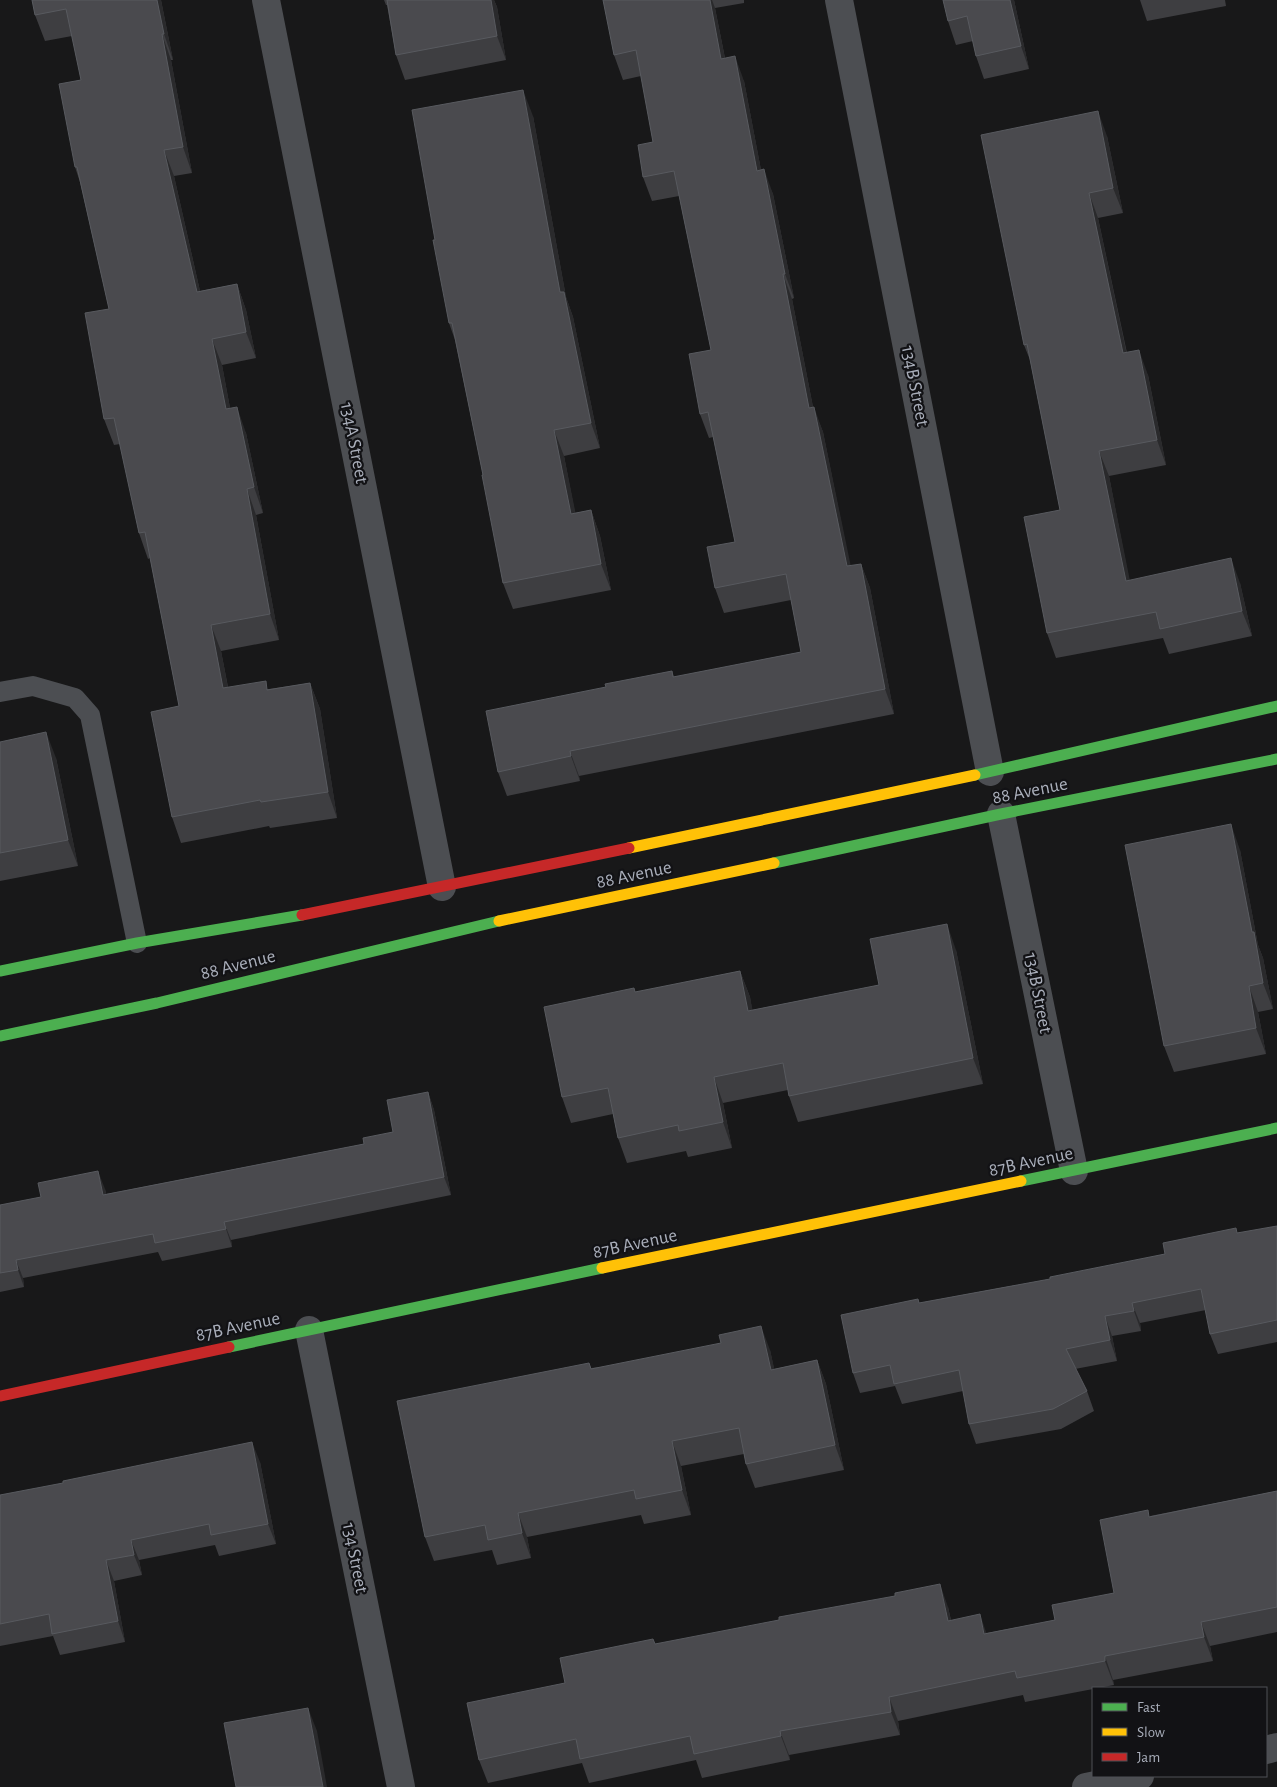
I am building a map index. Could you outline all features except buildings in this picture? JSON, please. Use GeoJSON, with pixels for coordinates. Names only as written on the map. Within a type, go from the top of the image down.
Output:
{"type":"FeatureCollection","features":[{"type":"Feature","properties":{"kind":"main road","name":"88 Avenue"},"geometry":{"type":"LineString","coordinates":[[0,971],[136,943],[276,920],[442,887],[990,772],[1277,706]]}},
{"type":"Feature","properties":{"kind":"main road","name":"88 Avenue"},"geometry":{"type":"LineString","coordinates":[[0,1036],[157,1003],[449,932],[1001,814],[1277,759]]}},
{"type":"Feature","properties":{"kind":"main road","name":"87B Avenue"},"geometry":{"type":"LineString","coordinates":[[0,1396],[1277,1128]]}},
{"type":"Feature","properties":{"kind":"street","name":"134A Street"},"geometry":{"type":"LineString","coordinates":[[266,0],[442,887]]}},
{"type":"Feature","properties":{"kind":"street","name":"134B Street"},"geometry":{"type":"LineString","coordinates":[[839,0],[990,772]]}},
{"type":"Feature","properties":{"kind":"street","name":"134B Street"},"geometry":{"type":"LineString","coordinates":[[1001,814],[1074,1171]]}},
{"type":"Feature","properties":{"kind":"street","name":"134 Street"},"geometry":{"type":"LineString","coordinates":[[309,1330],[401,1787]]}},
{"type":"Feature","properties":{"kind":"street"},"geometry":{"type":"LineString","coordinates":[[1086,1787],[1135,1777]]}},
{"type":"Feature","properties":{"kind":"lane"},"geometry":{"type":"LineString","coordinates":[[0,692],[33,686],[75,698],[90,715],[136,943]]}},
{"type":"Feature","properties":{"kind":"traffic: fast"},"geometry":{"type":"LineString","coordinates":[[975,775],[1277,706]]}},
{"type":"Feature","properties":{"kind":"traffic: fast"},"geometry":{"type":"LineString","coordinates":[[774,863],[1001,814],[1277,759]]}},
{"type":"Feature","properties":{"kind":"traffic: fast"},"geometry":{"type":"LineString","coordinates":[[0,971],[137,943],[302,915]]}},
{"type":"Feature","properties":{"kind":"traffic: fast"},"geometry":{"type":"LineString","coordinates":[[0,1036],[157,1003],[499,921]]}},
{"type":"Feature","properties":{"kind":"traffic: fast"},"geometry":{"type":"LineString","coordinates":[[1021,1181],[1277,1128]]}},
{"type":"Feature","properties":{"kind":"traffic: fast"},"geometry":{"type":"LineString","coordinates":[[229,1347],[602,1268]]}},
{"type":"Feature","properties":{"kind":"traffic: slow"},"geometry":{"type":"LineString","coordinates":[[629,848],[975,775]]}},
{"type":"Feature","properties":{"kind":"traffic: slow"},"geometry":{"type":"LineString","coordinates":[[499,921],[774,863]]}},
{"type":"Feature","properties":{"kind":"traffic: slow"},"geometry":{"type":"LineString","coordinates":[[602,1268],[1021,1181]]}},
{"type":"Feature","properties":{"kind":"traffic: jam"},"geometry":{"type":"LineString","coordinates":[[302,915],[629,848]]}},
{"type":"Feature","properties":{"kind":"traffic: jam"},"geometry":{"type":"LineString","coordinates":[[0,1396],[229,1347]]}}]}
